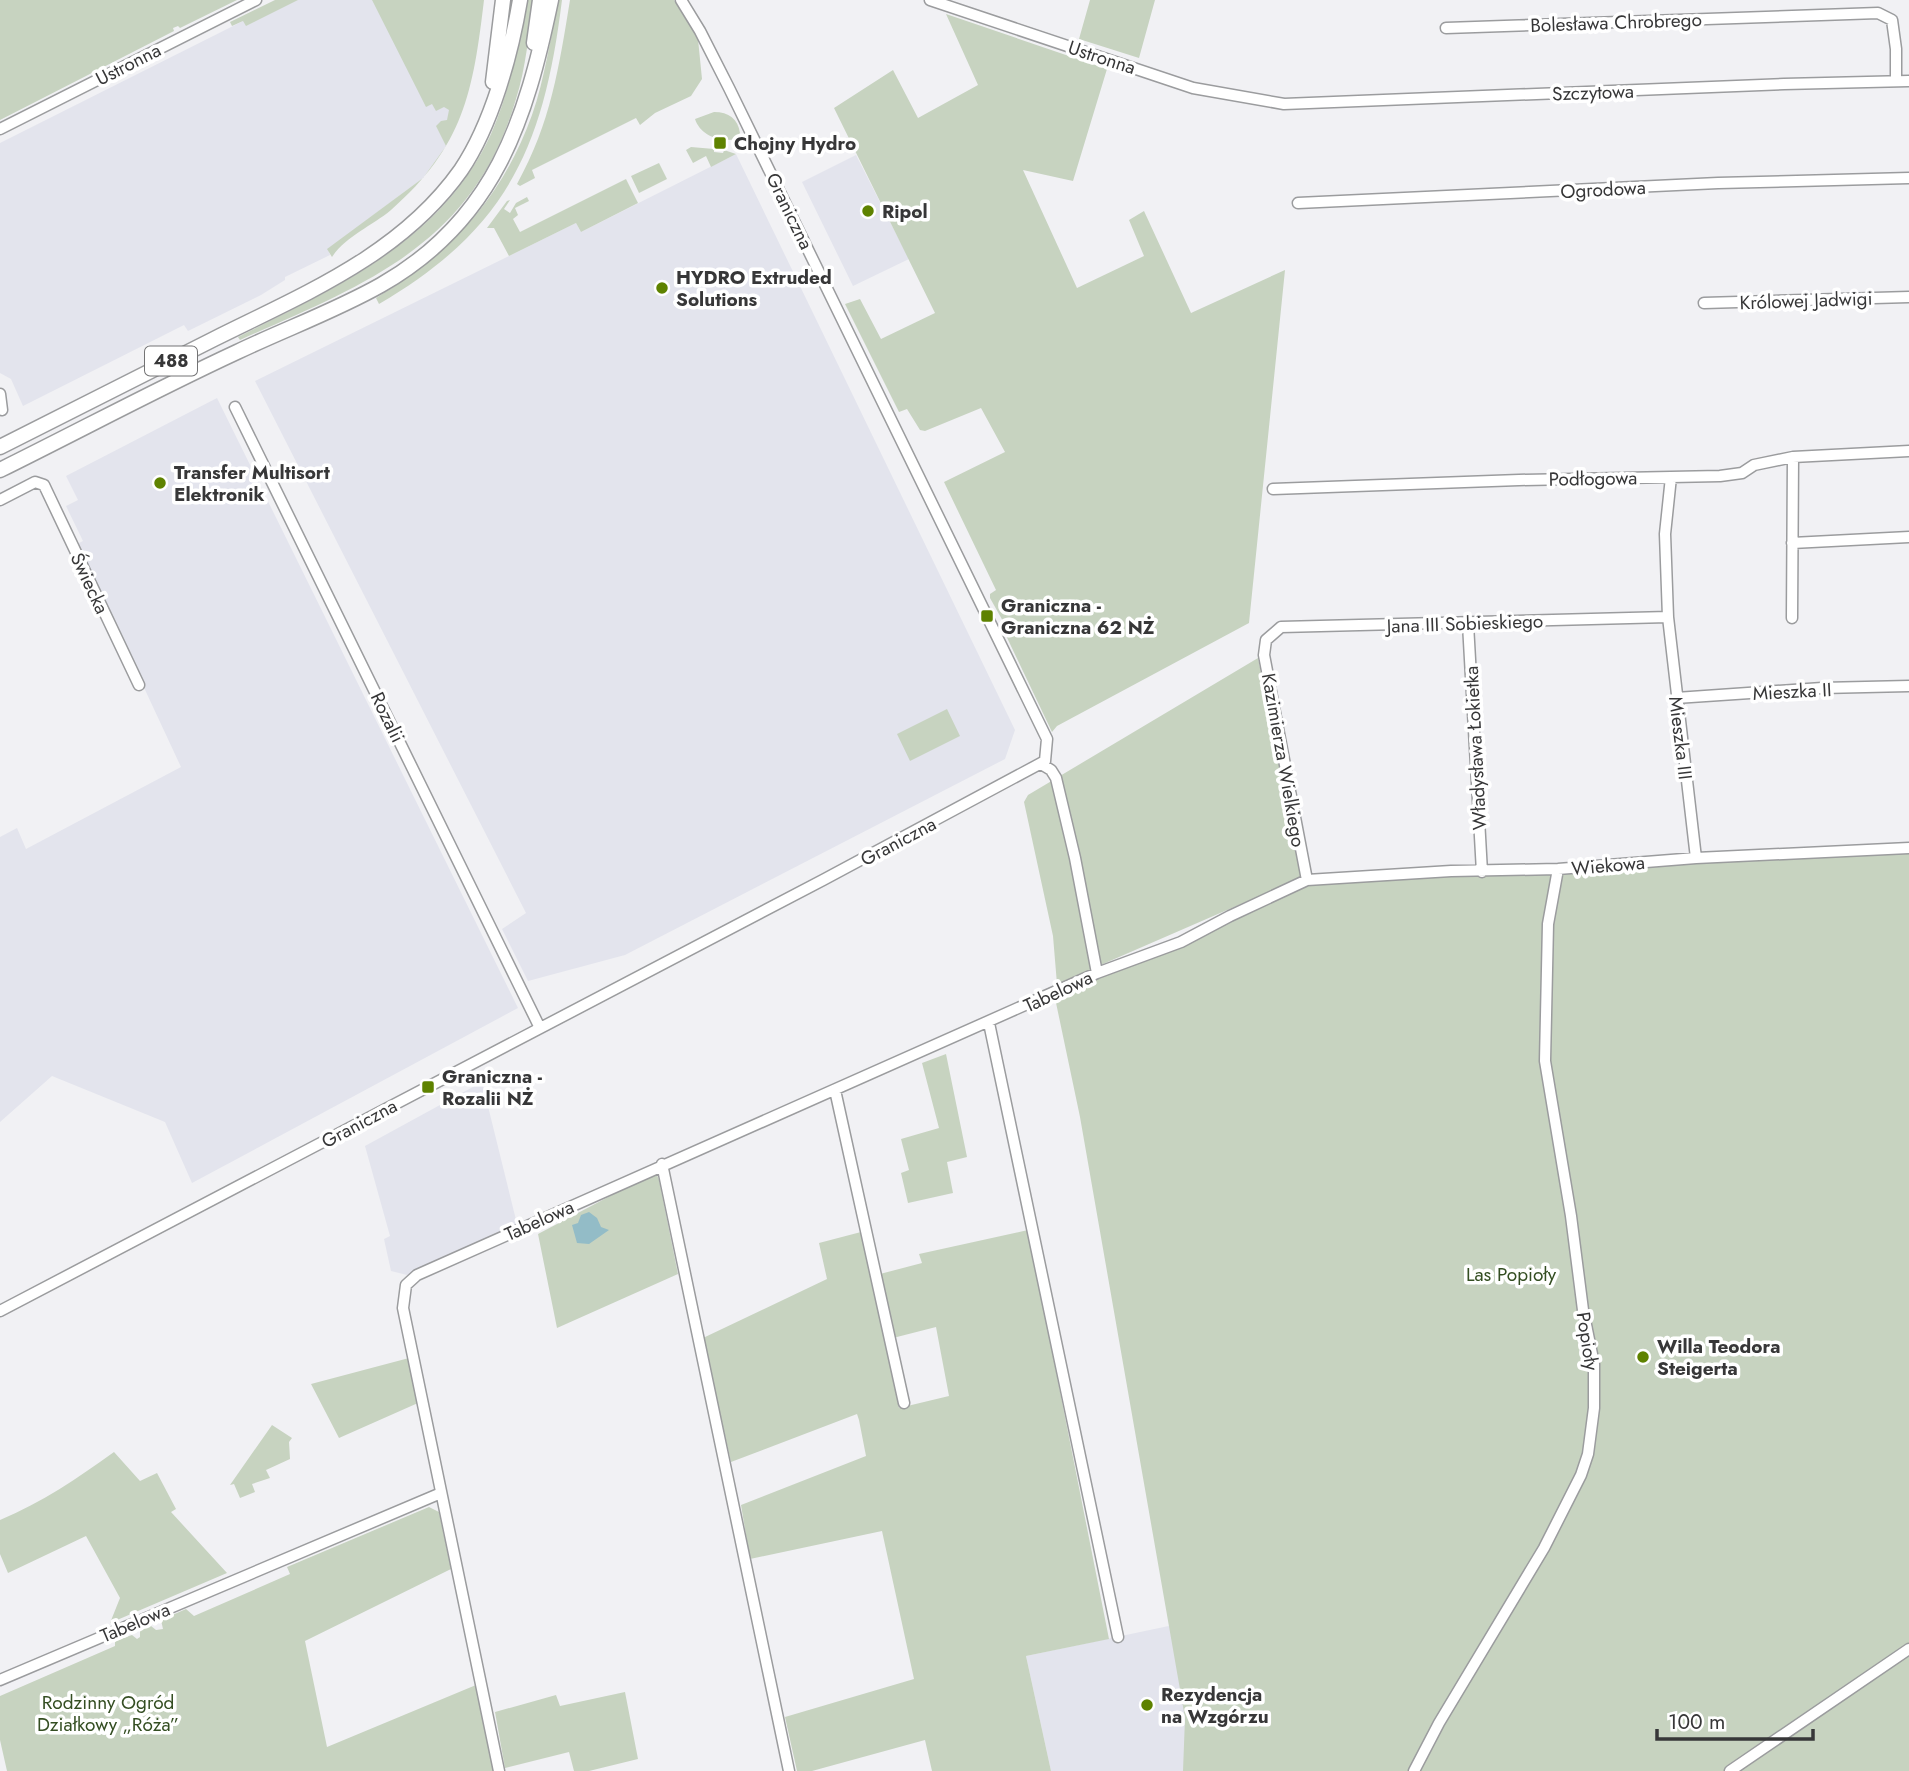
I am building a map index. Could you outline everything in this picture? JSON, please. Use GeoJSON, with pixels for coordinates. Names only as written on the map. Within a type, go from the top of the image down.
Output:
{"type":"FeatureCollection","features":[{"type":"Feature","properties":{"kind":"main road","name":"488"},"geometry":{"type":"LineString","coordinates":[[0,447],[312,289],[373,254],[406,230],[440,197],[463,167],[483,127],[494,79],[503,0]]}},
{"type":"Feature","properties":{"kind":"main road"},"geometry":{"type":"LineString","coordinates":[[483,127],[510,50],[520,0]]}},
{"type":"Feature","properties":{"kind":"main road"},"geometry":{"type":"LineString","coordinates":[[532,83],[532,55],[540,0]]}},
{"type":"Feature","properties":{"kind":"main road","name":"488"},"geometry":{"type":"LineString","coordinates":[[0,470],[205,366],[355,298],[407,268],[450,231],[492,179],[512,141],[532,83],[551,0]]}},
{"type":"Feature","properties":{"kind":"street","name":"Ustronna"},"geometry":{"type":"LineString","coordinates":[[0,128],[256,0]]}},
{"type":"Feature","properties":{"kind":"street","name":"Graniczna"},"geometry":{"type":"LineString","coordinates":[[0,1311],[1041,764],[1046,756],[1047,739],[734,98],[681,0]]}},
{"type":"Feature","properties":{"kind":"street","name":"Ustronna"},"geometry":{"type":"LineString","coordinates":[[930,0],[1193,88],[1278,103]]}},
{"type":"Feature","properties":{"kind":"street","name":"Bolesława Chrobrego"},"geometry":{"type":"LineString","coordinates":[[1446,28],[1878,13],[1892,20],[1896,81]]}},
{"type":"Feature","properties":{"kind":"street","name":"Szczytowa"},"geometry":{"type":"LineString","coordinates":[[1278,103],[1909,81]]}},
{"type":"Feature","properties":{"kind":"street","name":"Ogrodowa"},"geometry":{"type":"LineString","coordinates":[[1298,203],[1718,183],[1909,178]]}},
{"type":"Feature","properties":{"kind":"street","name":"Królowej Jadwigi"},"geometry":{"type":"LineString","coordinates":[[1704,303],[1909,297]]}},
{"type":"Feature","properties":{"kind":"street"},"geometry":{"type":"LineString","coordinates":[[0,394],[2,410]]}},
{"type":"Feature","properties":{"kind":"street","name":"Rozalii"},"geometry":{"type":"LineString","coordinates":[[235,407],[540,1028]]}},
{"type":"Feature","properties":{"kind":"street","name":"Podłogowa"},"geometry":{"type":"LineString","coordinates":[[1273,489],[1720,476],[1742,473],[1754,465],[1793,457],[1909,451]]}},
{"type":"Feature","properties":{"kind":"street"},"geometry":{"type":"LineString","coordinates":[[1792,618],[1793,457]]}},
{"type":"Feature","properties":{"kind":"street","name":"Mieszka III"},"geometry":{"type":"LineString","coordinates":[[1671,477],[1665,534],[1668,617],[1696,858]]}},
{"type":"Feature","properties":{"kind":"street","name":"Świecka"},"geometry":{"type":"LineString","coordinates":[[0,499],[34,482],[44,485],[139,685]]}},
{"type":"Feature","properties":{"kind":"street"},"geometry":{"type":"LineString","coordinates":[[1792,543],[1909,537]]}},
{"type":"Feature","properties":{"kind":"street","name":"Jana III Sobieskiego"},"geometry":{"type":"LineString","coordinates":[[1266,640],[1281,628],[1668,617]]}},
{"type":"Feature","properties":{"kind":"street","name":"Władysława Łokietka"},"geometry":{"type":"LineString","coordinates":[[1468,624],[1482,872]]}},
{"type":"Feature","properties":{"kind":"street","name":"Kazimierza Wielkiego"},"geometry":{"type":"LineString","coordinates":[[1266,640],[1264,655],[1307,880]]}},
{"type":"Feature","properties":{"kind":"street","name":"Mieszka II"},"geometry":{"type":"LineString","coordinates":[[1676,698],[1822,688],[1909,686]]}},
{"type":"Feature","properties":{"kind":"street"},"geometry":{"type":"LineString","coordinates":[[1041,764],[1051,770],[1056,778],[1075,858],[1097,973]]}},
{"type":"Feature","properties":{"kind":"street","name":"Wiekowa"},"geometry":{"type":"LineString","coordinates":[[1307,880],[1559,869],[1696,858],[1909,848]]}},
{"type":"Feature","properties":{"kind":"street","name":"Popioły"},"geometry":{"type":"LineString","coordinates":[[1414,1771],[1439,1723],[1544,1548],[1581,1475],[1588,1454],[1594,1408],[1594,1364],[1583,1310],[1571,1216],[1545,1061],[1548,924],[1559,869]]}},
{"type":"Feature","properties":{"kind":"street","name":"Tabelowa"},"geometry":{"type":"LineString","coordinates":[[0,1680],[441,1493],[403,1308],[407,1285],[425,1271],[1097,973],[1181,942],[1307,880]]}},
{"type":"Feature","properties":{"kind":"street"},"geometry":{"type":"LineString","coordinates":[[989,1023],[1118,1637]]}},
{"type":"Feature","properties":{"kind":"street"},"geometry":{"type":"LineString","coordinates":[[835,1090],[904,1404]]}},
{"type":"Feature","properties":{"kind":"street"},"geometry":{"type":"LineString","coordinates":[[662,1164],[789,1771]]}},
{"type":"Feature","properties":{"kind":"street"},"geometry":{"type":"LineString","coordinates":[[441,1493],[499,1771]]}},
{"type":"Feature","properties":{"kind":"street"},"geometry":{"type":"LineString","coordinates":[[1730,1771],[1909,1649]]}},
{"type":"Feature","properties":{"kind":"shaded area"},"geometry":{"type":"Polygon","coordinates":[[[285,0],[376,0],[453,100],[446,146],[423,178],[328,249],[330,255],[285,277],[285,280],[261,295],[188,331],[184,325],[23,406],[11,379],[0,373],[0,143],[285,0]]]}},
{"type":"Feature","properties":{"kind":"shaded area"},"geometry":{"type":"Polygon","coordinates":[[[736,154],[1015,730],[1005,759],[625,955],[528,981],[502,929],[526,913],[255,381],[576,223],[581,232],[736,154]]]}},
{"type":"Feature","properties":{"kind":"shaded area"},"geometry":{"type":"Polygon","coordinates":[[[856,155],[909,259],[853,286],[802,182],[856,155]]]}},
{"type":"Feature","properties":{"kind":"shaded area"},"geometry":{"type":"Polygon","coordinates":[[[217,398],[518,1008],[192,1183],[165,1122],[52,1076],[0,1122],[0,837],[17,828],[26,849],[181,767],[77,544],[83,541],[66,506],[78,500],[66,476],[217,398]]]}},
{"type":"Feature","properties":{"kind":"shaded area"},"geometry":{"type":"Polygon","coordinates":[[[482,1082],[517,1224],[407,1275],[391,1271],[384,1239],[390,1236],[365,1146],[482,1082]]]}},
{"type":"Feature","properties":{"kind":"shaded area"},"geometry":{"type":"Polygon","coordinates":[[[1183,1623],[1205,1771],[1051,1771],[1026,1656],[1183,1623]]]}},
{"type":"Feature","properties":{"kind":"green space"},"geometry":{"type":"Polygon","coordinates":[[[0,0],[237,0],[180,28],[173,28],[174,31],[0,120],[0,0]]]}},
{"type":"Feature","properties":{"kind":"green space"},"geometry":{"type":"Polygon","coordinates":[[[275,0],[298,0],[246,26],[243,21],[232,26],[230,22],[275,0]]]}},
{"type":"Feature","properties":{"kind":"green space"},"geometry":{"type":"Polygon","coordinates":[[[372,0],[484,0],[469,90],[461,116],[446,146],[436,126],[447,120],[449,110],[444,107],[436,111],[432,104],[426,107],[372,0]]]}},
{"type":"Feature","properties":{"kind":"green space"},"geometry":{"type":"Polygon","coordinates":[[[527,0],[533,0],[525,62],[516,99],[497,149],[473,190],[443,225],[409,253],[371,278],[240,340],[238,337],[349,279],[383,257],[416,232],[445,204],[470,171],[498,118],[513,68],[527,0]]]}},
{"type":"Feature","properties":{"kind":"green space"},"geometry":{"type":"Polygon","coordinates":[[[559,0],[562,0],[544,98],[530,140],[512,178],[489,213],[460,245],[423,275],[379,304],[376,298],[428,262],[471,221],[506,172],[537,101],[559,0]]]}},
{"type":"Feature","properties":{"kind":"green space"},"geometry":{"type":"Polygon","coordinates":[[[570,0],[674,0],[698,39],[702,79],[691,96],[655,113],[640,125],[636,118],[532,170],[535,178],[520,186],[517,184],[546,117],[570,0]]]}},
{"type":"Feature","properties":{"kind":"green space"},"geometry":{"type":"Polygon","coordinates":[[[1090,0],[1155,0],[1139,58],[1079,39],[1090,0]]]}},
{"type":"Feature","properties":{"kind":"green space"},"geometry":{"type":"Polygon","coordinates":[[[946,14],[1107,69],[1073,181],[1023,170],[1077,288],[1144,256],[1129,220],[1144,211],[1191,313],[1285,270],[1249,623],[1057,726],[1052,732],[1001,625],[1004,623],[990,598],[990,594],[996,590],[944,482],[1005,452],[981,408],[925,431],[920,430],[907,409],[899,412],[845,304],[860,299],[881,339],[935,313],[834,108],[893,70],[918,118],[978,85],[946,14]]]}},
{"type":"Feature","properties":{"kind":"green space"},"geometry":{"type":"Polygon","coordinates":[[[714,112],[724,113],[735,120],[740,133],[736,139],[717,139],[701,129],[695,119],[714,112]]]}},
{"type":"Feature","properties":{"kind":"green space"},"geometry":{"type":"Polygon","coordinates":[[[691,147],[714,149],[714,152],[723,153],[724,150],[736,154],[711,167],[706,156],[693,163],[686,150],[691,147]]]}},
{"type":"Feature","properties":{"kind":"green space"},"geometry":{"type":"Polygon","coordinates":[[[659,163],[667,179],[639,193],[631,176],[659,163]]]}},
{"type":"Feature","properties":{"kind":"green space"},"geometry":{"type":"Polygon","coordinates":[[[422,179],[391,210],[352,237],[332,257],[327,249],[422,179]]]}},
{"type":"Feature","properties":{"kind":"green space"},"geometry":{"type":"Polygon","coordinates":[[[626,179],[638,203],[581,232],[576,223],[509,256],[494,228],[487,228],[507,201],[510,200],[504,209],[510,213],[516,203],[527,197],[529,201],[515,208],[518,215],[513,219],[520,232],[626,179]]]}},
{"type":"Feature","properties":{"kind":"green space"},"geometry":{"type":"Polygon","coordinates":[[[1258,658],[1303,877],[1057,984],[1053,936],[1024,802],[1028,795],[1258,658]]]}},
{"type":"Feature","properties":{"kind":"green space"},"geometry":{"type":"Polygon","coordinates":[[[947,709],[960,736],[910,761],[897,734],[947,709]]]}},
{"type":"Feature","properties":{"kind":"green space","name":"Las Popioły"},"geometry":{"type":"Polygon","coordinates":[[[1909,842],[1909,1771],[1183,1771],[1185,1718],[1080,1117],[1055,998],[1301,879],[1909,842]]]}},
{"type":"Feature","properties":{"kind":"green space"},"geometry":{"type":"Polygon","coordinates":[[[946,1054],[967,1157],[947,1162],[953,1193],[908,1203],[901,1173],[909,1170],[901,1139],[939,1128],[922,1063],[946,1054]]]}},
{"type":"Feature","properties":{"kind":"green space"},"geometry":{"type":"Polygon","coordinates":[[[650,1175],[657,1175],[659,1180],[678,1274],[557,1328],[538,1234],[650,1175]]]}},
{"type":"Feature","properties":{"kind":"green space"},"geometry":{"type":"Polygon","coordinates":[[[1028,1230],[1109,1639],[1026,1656],[1051,1771],[932,1771],[925,1740],[812,1771],[797,1771],[785,1717],[914,1679],[882,1531],[750,1559],[741,1505],[866,1456],[859,1420],[857,1414],[731,1462],[703,1338],[827,1279],[819,1243],[861,1232],[899,1408],[949,1396],[936,1327],[893,1338],[880,1274],[922,1263],[919,1254],[1028,1230]]]}},
{"type":"Feature","properties":{"kind":"green space"},"geometry":{"type":"Polygon","coordinates":[[[409,1358],[418,1403],[339,1438],[311,1384],[409,1358]]]}},
{"type":"Feature","properties":{"kind":"green space"},"geometry":{"type":"Polygon","coordinates":[[[272,1425],[292,1438],[289,1442],[290,1459],[266,1470],[270,1478],[252,1484],[255,1492],[240,1498],[234,1484],[230,1485],[272,1425]]]}},
{"type":"Feature","properties":{"kind":"green space"},"geometry":{"type":"Polygon","coordinates":[[[114,1452],[140,1481],[157,1473],[176,1509],[171,1512],[227,1573],[110,1623],[120,1598],[86,1536],[8,1573],[0,1554],[0,1520],[45,1498],[114,1452]]]}},
{"type":"Feature","properties":{"kind":"green space","name":"Rodzinny Ogród Działkowy „Róża”"},"geometry":{"type":"Polygon","coordinates":[[[429,1507],[439,1512],[451,1569],[305,1641],[327,1747],[476,1685],[494,1771],[7,1771],[0,1740],[0,1696],[115,1646],[115,1641],[132,1635],[137,1639],[140,1637],[140,1630],[151,1626],[156,1630],[163,1629],[161,1620],[186,1609],[194,1616],[290,1574],[287,1567],[429,1507]]]}},
{"type":"Feature","properties":{"kind":"green space"},"geometry":{"type":"Polygon","coordinates":[[[625,1692],[638,1759],[589,1771],[574,1771],[569,1752],[505,1768],[495,1712],[556,1695],[560,1706],[625,1692]]]}},
{"type":"Feature","properties":{"kind":"water"},"geometry":{"type":"Polygon","coordinates":[[[589,1212],[597,1218],[601,1227],[609,1230],[589,1244],[577,1243],[572,1225],[578,1223],[581,1215],[589,1212]]]}},
{"type":"Feature","properties":{"kind":"place","name":"Chojny Hydro"},"geometry":{"type":"Point","coordinates":[720,143]}},
{"type":"Feature","properties":{"kind":"place","name":"Ripol"},"geometry":{"type":"Point","coordinates":[868,211]}},
{"type":"Feature","properties":{"kind":"place","name":"HYDRO Extruded Solutions"},"geometry":{"type":"Point","coordinates":[662,288]}},
{"type":"Feature","properties":{"kind":"place","name":"Transfer Multisort Elektronik"},"geometry":{"type":"Point","coordinates":[160,483]}},
{"type":"Feature","properties":{"kind":"place","name":"Graniczna - Graniczna 62 NŻ"},"geometry":{"type":"Point","coordinates":[987,616]}},
{"type":"Feature","properties":{"kind":"place","name":"Graniczna - Rozalii NŻ"},"geometry":{"type":"Point","coordinates":[428,1087]}},
{"type":"Feature","properties":{"kind":"place","name":"Willa Teodora Steigerta"},"geometry":{"type":"Point","coordinates":[1643,1357]}},
{"type":"Feature","properties":{"kind":"place","name":"Rezydencja na Wzgórzu"},"geometry":{"type":"Point","coordinates":[1147,1705]}}]}
